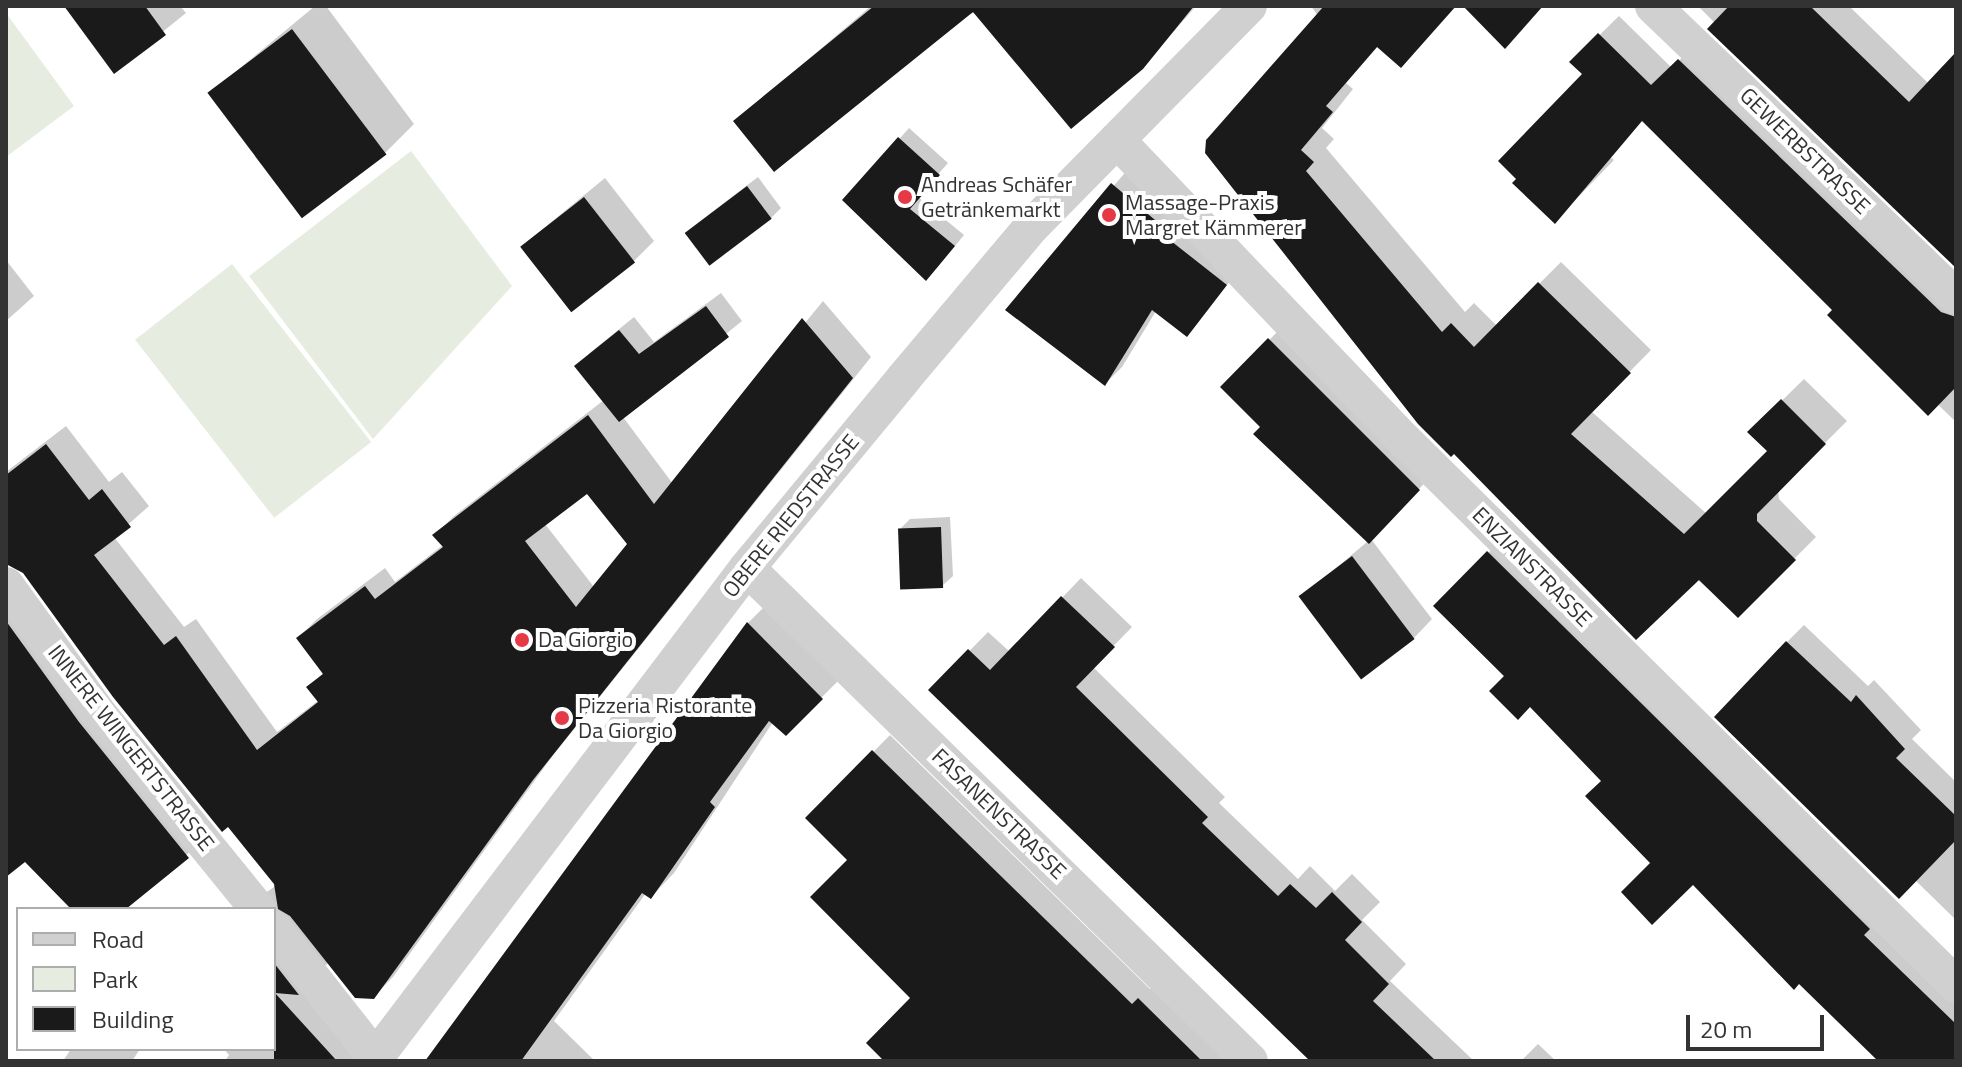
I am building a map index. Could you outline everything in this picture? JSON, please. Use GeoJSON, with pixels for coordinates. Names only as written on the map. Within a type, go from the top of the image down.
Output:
{"type":"FeatureCollection","features":[{"type":"Feature","properties":{"kind":"street","name":"OBERE RIEDSTRASSE"},"geometry":{"type":"LineString","coordinates":[[375,1060],[747,568],[1032,226],[1249,6]]}},
{"type":"Feature","properties":{"kind":"street","name":"GEWERBSTRASSE"},"geometry":{"type":"LineString","coordinates":[[1653,6],[1956,297]]}},
{"type":"Feature","properties":{"kind":"street","name":"ENZIANSTRASSE"},"geometry":{"type":"LineString","coordinates":[[1117,140],[1405,441],[1956,985]]}},
{"type":"Feature","properties":{"kind":"street","name":"FASANENSTRASSE"},"geometry":{"type":"LineString","coordinates":[[747,568],[1250,1061]]}},
{"type":"Feature","properties":{"kind":"street","name":"INNERE WINGERTSTRASSE"},"geometry":{"type":"LineString","coordinates":[[6,585],[96,710],[256,907]]}},
{"type":"Feature","properties":{"kind":"street"},"geometry":{"type":"LineString","coordinates":[[276,932],[375,1060]]}},
{"type":"Feature","properties":{"kind":"green space"},"geometry":{"type":"Polygon","coordinates":[[[6,13],[74,106],[6,157],[6,13]]]}},
{"type":"Feature","properties":{"kind":"green space"},"geometry":{"type":"Polygon","coordinates":[[[411,151],[512,286],[373,439],[249,276],[411,151]]]}},
{"type":"Feature","properties":{"kind":"green space"},"geometry":{"type":"Polygon","coordinates":[[[232,264],[371,442],[274,518],[135,340],[232,264]]]}},
{"type":"Feature","properties":{"kind":"building"},"geometry":{"type":"Polygon","coordinates":[[[64,6],[145,6],[166,35],[114,74],[64,6]]]}},
{"type":"Feature","properties":{"kind":"building"},"geometry":{"type":"Polygon","coordinates":[[[874,6],[1194,6],[1143,69],[1071,129],[973,12],[774,172],[733,121],[874,6]]]}},
{"type":"Feature","properties":{"kind":"building"},"geometry":{"type":"Polygon","coordinates":[[[1324,6],[1456,6],[1401,68],[1377,47],[1326,106],[1333,112],[1301,150],[1314,162],[1306,171],[1442,332],[1451,323],[1474,347],[1538,282],[1631,373],[1571,434],[1684,534],[1767,451],[1747,432],[1781,399],[1826,444],[1757,514],[1757,521],[1796,560],[1738,618],[1699,580],[1636,640],[1454,454],[1451,457],[1418,424],[1205,153],[1206,140],[1324,6]]]}},
{"type":"Feature","properties":{"kind":"building"},"geometry":{"type":"Polygon","coordinates":[[[1463,6],[1543,6],[1505,49],[1463,6]]]}},
{"type":"Feature","properties":{"kind":"building"},"geometry":{"type":"Polygon","coordinates":[[[1729,6],[1810,6],[1909,102],[1956,52],[1956,268],[1707,29],[1729,6]]]}},
{"type":"Feature","properties":{"kind":"building"},"geometry":{"type":"Polygon","coordinates":[[[292,29],[386,154],[302,218],[207,93],[292,29]]]}},
{"type":"Feature","properties":{"kind":"building"},"geometry":{"type":"Polygon","coordinates":[[[1598,33],[1651,85],[1678,59],[1941,312],[1956,317],[1956,387],[1928,416],[1827,315],[1832,310],[1642,121],[1555,224],[1512,183],[1516,179],[1498,161],[1582,74],[1569,62],[1598,33]]]}},
{"type":"Feature","properties":{"kind":"building"},"geometry":{"type":"Polygon","coordinates":[[[898,137],[940,175],[910,209],[955,246],[926,281],[842,200],[898,137]]]}},
{"type":"Feature","properties":{"kind":"building"},"geometry":{"type":"Polygon","coordinates":[[[1111,183],[1161,225],[1157,230],[1227,285],[1187,337],[1152,310],[1105,386],[1005,310],[1111,183]]]}},
{"type":"Feature","properties":{"kind":"building"},"geometry":{"type":"Polygon","coordinates":[[[747,186],[772,219],[709,266],[685,233],[747,186]]]}},
{"type":"Feature","properties":{"kind":"building"},"geometry":{"type":"Polygon","coordinates":[[[584,197],[635,262],[571,312],[520,247],[584,197]]]}},
{"type":"Feature","properties":{"kind":"building"},"geometry":{"type":"Polygon","coordinates":[[[706,306],[729,337],[619,422],[574,366],[619,330],[639,354],[706,306]]]}},
{"type":"Feature","properties":{"kind":"building"},"geometry":{"type":"Polygon","coordinates":[[[802,318],[853,378],[533,780],[374,999],[355,998],[290,916],[278,909],[274,884],[228,827],[222,832],[113,697],[23,573],[6,564],[6,475],[46,444],[89,500],[102,489],[131,527],[94,555],[164,645],[176,636],[257,750],[318,702],[306,687],[323,674],[296,638],[365,586],[375,599],[443,547],[432,535],[588,415],[654,504],[802,318]],[[587,494],[525,541],[576,607],[627,544],[587,494]]]}},
{"type":"Feature","properties":{"kind":"building"},"geometry":{"type":"Polygon","coordinates":[[[1268,338],[1420,490],[1369,544],[1253,434],[1260,427],[1220,387],[1268,338]]]}},
{"type":"Feature","properties":{"kind":"building"},"geometry":{"type":"Polygon","coordinates":[[[941,527],[943,588],[900,589],[898,529],[941,527]]]}},
{"type":"Feature","properties":{"kind":"building"},"geometry":{"type":"Polygon","coordinates":[[[1487,551],[1870,929],[1864,935],[1956,1024],[1956,1061],[1878,1061],[1799,984],[1794,990],[1693,885],[1652,925],[1621,892],[1650,863],[1585,796],[1601,781],[1530,707],[1518,720],[1489,691],[1504,676],[1433,606],[1487,551]]]}},
{"type":"Feature","properties":{"kind":"building"},"geometry":{"type":"Polygon","coordinates":[[[1352,556],[1415,639],[1361,679],[1298,596],[1352,556]]]}},
{"type":"Feature","properties":{"kind":"building"},"geometry":{"type":"Polygon","coordinates":[[[1061,596],[1115,647],[1076,687],[1208,817],[1202,823],[1278,896],[1290,884],[1316,908],[1332,892],[1362,922],[1345,940],[1389,984],[1373,1001],[1436,1061],[1310,1061],[928,690],[968,649],[990,670],[1061,596]]]}},
{"type":"Feature","properties":{"kind":"building"},"geometry":{"type":"Polygon","coordinates":[[[6,621],[79,722],[189,858],[128,907],[69,907],[25,862],[6,877],[6,621]]]}},
{"type":"Feature","properties":{"kind":"building"},"geometry":{"type":"Polygon","coordinates":[[[747,622],[823,699],[786,736],[769,721],[710,802],[715,807],[651,899],[642,893],[521,1061],[425,1061],[747,622]]]}},
{"type":"Feature","properties":{"kind":"building"},"geometry":{"type":"Polygon","coordinates":[[[1786,641],[1851,702],[1856,695],[1905,749],[1896,758],[1956,816],[1956,840],[1899,899],[1714,717],[1786,641]]]}},
{"type":"Feature","properties":{"kind":"building"},"geometry":{"type":"Polygon","coordinates":[[[872,750],[1132,1004],[1138,998],[1202,1061],[884,1061],[866,1043],[910,998],[810,897],[847,860],[805,818],[872,750]]]}},
{"type":"Feature","properties":{"kind":"building"},"geometry":{"type":"Polygon","coordinates":[[[276,966],[299,995],[276,993],[276,966]]]}},
{"type":"Feature","properties":{"kind":"building"},"geometry":{"type":"Polygon","coordinates":[[[276,994],[337,1061],[274,1061],[276,1051],[276,994]]]}},
{"type":"Feature","properties":{"kind":"place","name":"Andreas Schäfer Getränkemarkt"},"geometry":{"type":"Point","coordinates":[905,197]}},
{"type":"Feature","properties":{"kind":"place","name":"Massage-Praxis Margret Kämmerer"},"geometry":{"type":"Point","coordinates":[1109,215]}},
{"type":"Feature","properties":{"kind":"place","name":"Da Giorgio"},"geometry":{"type":"Point","coordinates":[522,640]}},
{"type":"Feature","properties":{"kind":"place","name":"Pizzeria Ristorante Da Giorgio"},"geometry":{"type":"Point","coordinates":[562,718]}}]}
